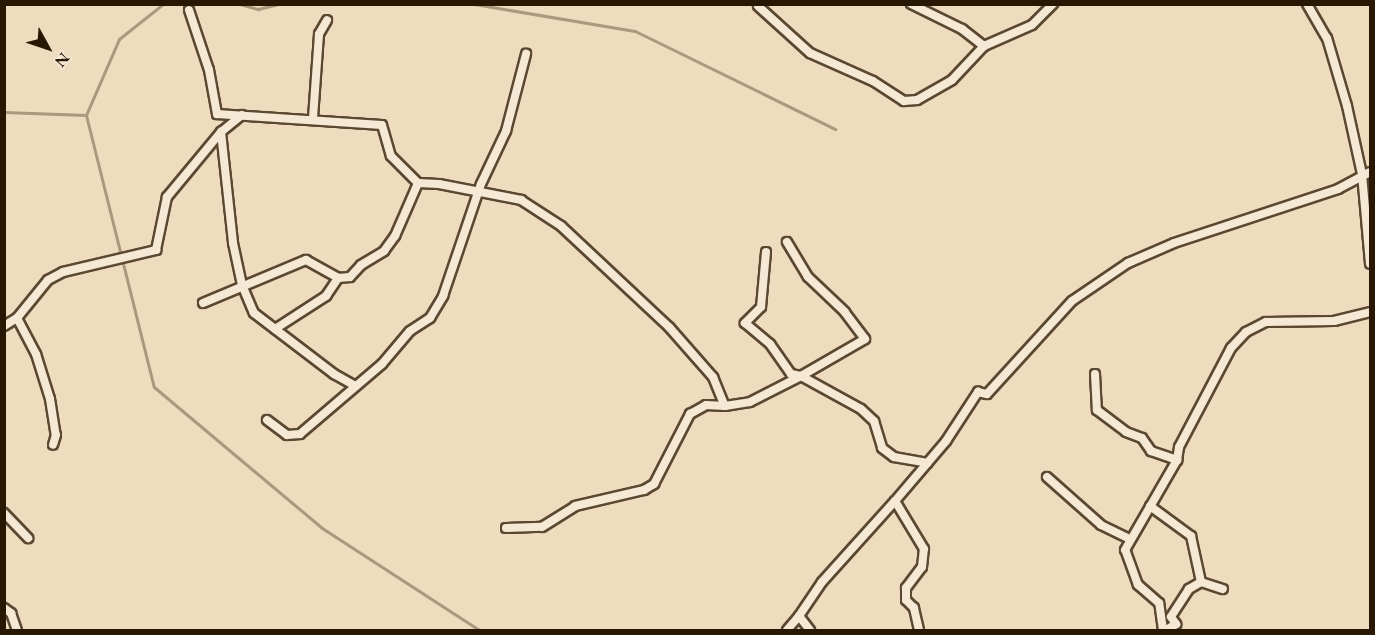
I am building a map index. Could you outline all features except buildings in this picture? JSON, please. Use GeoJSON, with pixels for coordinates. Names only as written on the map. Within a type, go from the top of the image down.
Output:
{"type":"FeatureCollection","features":[{"type":"Feature","properties":{"kind":"street"},"geometry":{"type":"LineString","coordinates":[[911,4],[962,29],[984,46]]}},
{"type":"Feature","properties":{"kind":"street"},"geometry":{"type":"LineString","coordinates":[[758,6],[810,53],[873,81],[904,100],[916,100],[952,80],[984,46],[1032,25],[1053,4]]}},
{"type":"Feature","properties":{"kind":"street"},"geometry":{"type":"LineString","coordinates":[[1307,4],[1327,38],[1362,174],[1371,264]]}},
{"type":"Feature","properties":{"kind":"street"},"geometry":{"type":"LineString","coordinates":[[189,10],[209,70],[217,114],[313,118],[382,125],[391,156],[418,183],[479,191],[521,200],[561,226],[669,327],[713,377],[725,406]]}},
{"type":"Feature","properties":{"kind":"street"},"geometry":{"type":"LineString","coordinates":[[313,118],[319,34],[327,20]]}},
{"type":"Feature","properties":{"kind":"street"},"geometry":{"type":"LineString","coordinates":[[267,420],[287,435],[300,434],[354,385],[382,364],[410,332],[430,318],[443,296],[479,191],[506,131],[526,54]]}},
{"type":"Feature","properties":{"kind":"street"},"geometry":{"type":"LineString","coordinates":[[4,326],[17,318],[48,280],[63,272],[156,250],[160,215],[167,197],[221,132],[242,115]]}},
{"type":"Feature","properties":{"kind":"street"},"geometry":{"type":"LineString","coordinates":[[221,132],[233,243],[242,285],[254,313],[334,374],[354,385]]}},
{"type":"Feature","properties":{"kind":"street"},"geometry":{"type":"LineString","coordinates":[[787,630],[822,582],[927,463],[978,392],[987,394],[1007,376],[1072,301],[1093,284],[1174,243],[1338,189],[1362,174],[1371,172]]}},
{"type":"Feature","properties":{"kind":"street"},"geometry":{"type":"LineString","coordinates":[[203,303],[306,260],[338,278],[350,277],[361,265],[384,251],[411,207],[418,183]]}},
{"type":"Feature","properties":{"kind":"street"},"geometry":{"type":"LineString","coordinates":[[506,528],[542,527],[575,506],[644,490],[654,484],[690,414],[706,405],[725,406],[750,402],[865,339],[845,312],[808,277],[787,242]]}},
{"type":"Feature","properties":{"kind":"street"},"geometry":{"type":"LineString","coordinates":[[766,252],[761,307],[745,323],[770,344],[790,374],[801,376],[861,409],[874,421],[882,448],[894,457],[927,463]]}},
{"type":"Feature","properties":{"kind":"street"},"geometry":{"type":"LineString","coordinates":[[275,329],[326,296],[338,278]]}},
{"type":"Feature","properties":{"kind":"street"},"geometry":{"type":"LineString","coordinates":[[1223,589],[1201,582],[1189,589],[1171,617],[1176,624],[1164,630],[1159,603],[1138,585],[1125,550],[1177,460],[1179,447],[1231,348],[1246,332],[1266,322],[1334,321],[1371,312]]}},
{"type":"Feature","properties":{"kind":"street"},"geometry":{"type":"LineString","coordinates":[[17,318],[36,354],[50,399],[56,435],[53,445]]}},
{"type":"Feature","properties":{"kind":"street"},"geometry":{"type":"LineString","coordinates":[[1095,374],[1097,410],[1126,432],[1142,438],[1151,452],[1177,460]]}},
{"type":"Feature","properties":{"kind":"street"},"geometry":{"type":"LineString","coordinates":[[1047,477],[1101,525],[1130,539]]}},
{"type":"Feature","properties":{"kind":"street"},"geometry":{"type":"LineString","coordinates":[[895,501],[924,549],[922,567],[906,588],[906,600],[914,608],[919,630]]}},
{"type":"Feature","properties":{"kind":"street"},"geometry":{"type":"LineString","coordinates":[[1150,506],[1191,536],[1201,582]]}},
{"type":"Feature","properties":{"kind":"street"},"geometry":{"type":"LineString","coordinates":[[4,513],[28,538]]}},
{"type":"Feature","properties":{"kind":"street"},"geometry":{"type":"LineString","coordinates":[[4,608],[11,613],[17,630]]}},
{"type":"Feature","properties":{"kind":"street"},"geometry":{"type":"LineString","coordinates":[[799,616],[810,630]]}},
{"type":"Feature","properties":{"kind":"waterway"},"geometry":{"type":"LineString","coordinates":[[4,112],[86,115],[119,39],[163,4]]}},
{"type":"Feature","properties":{"kind":"waterway"},"geometry":{"type":"LineString","coordinates":[[240,4],[258,9],[278,4]]}},
{"type":"Feature","properties":{"kind":"waterway"},"geometry":{"type":"LineString","coordinates":[[474,4],[635,31],[835,129]]}},
{"type":"Feature","properties":{"kind":"waterway"},"geometry":{"type":"LineString","coordinates":[[86,115],[154,387],[322,528],[479,630]]}}]}
